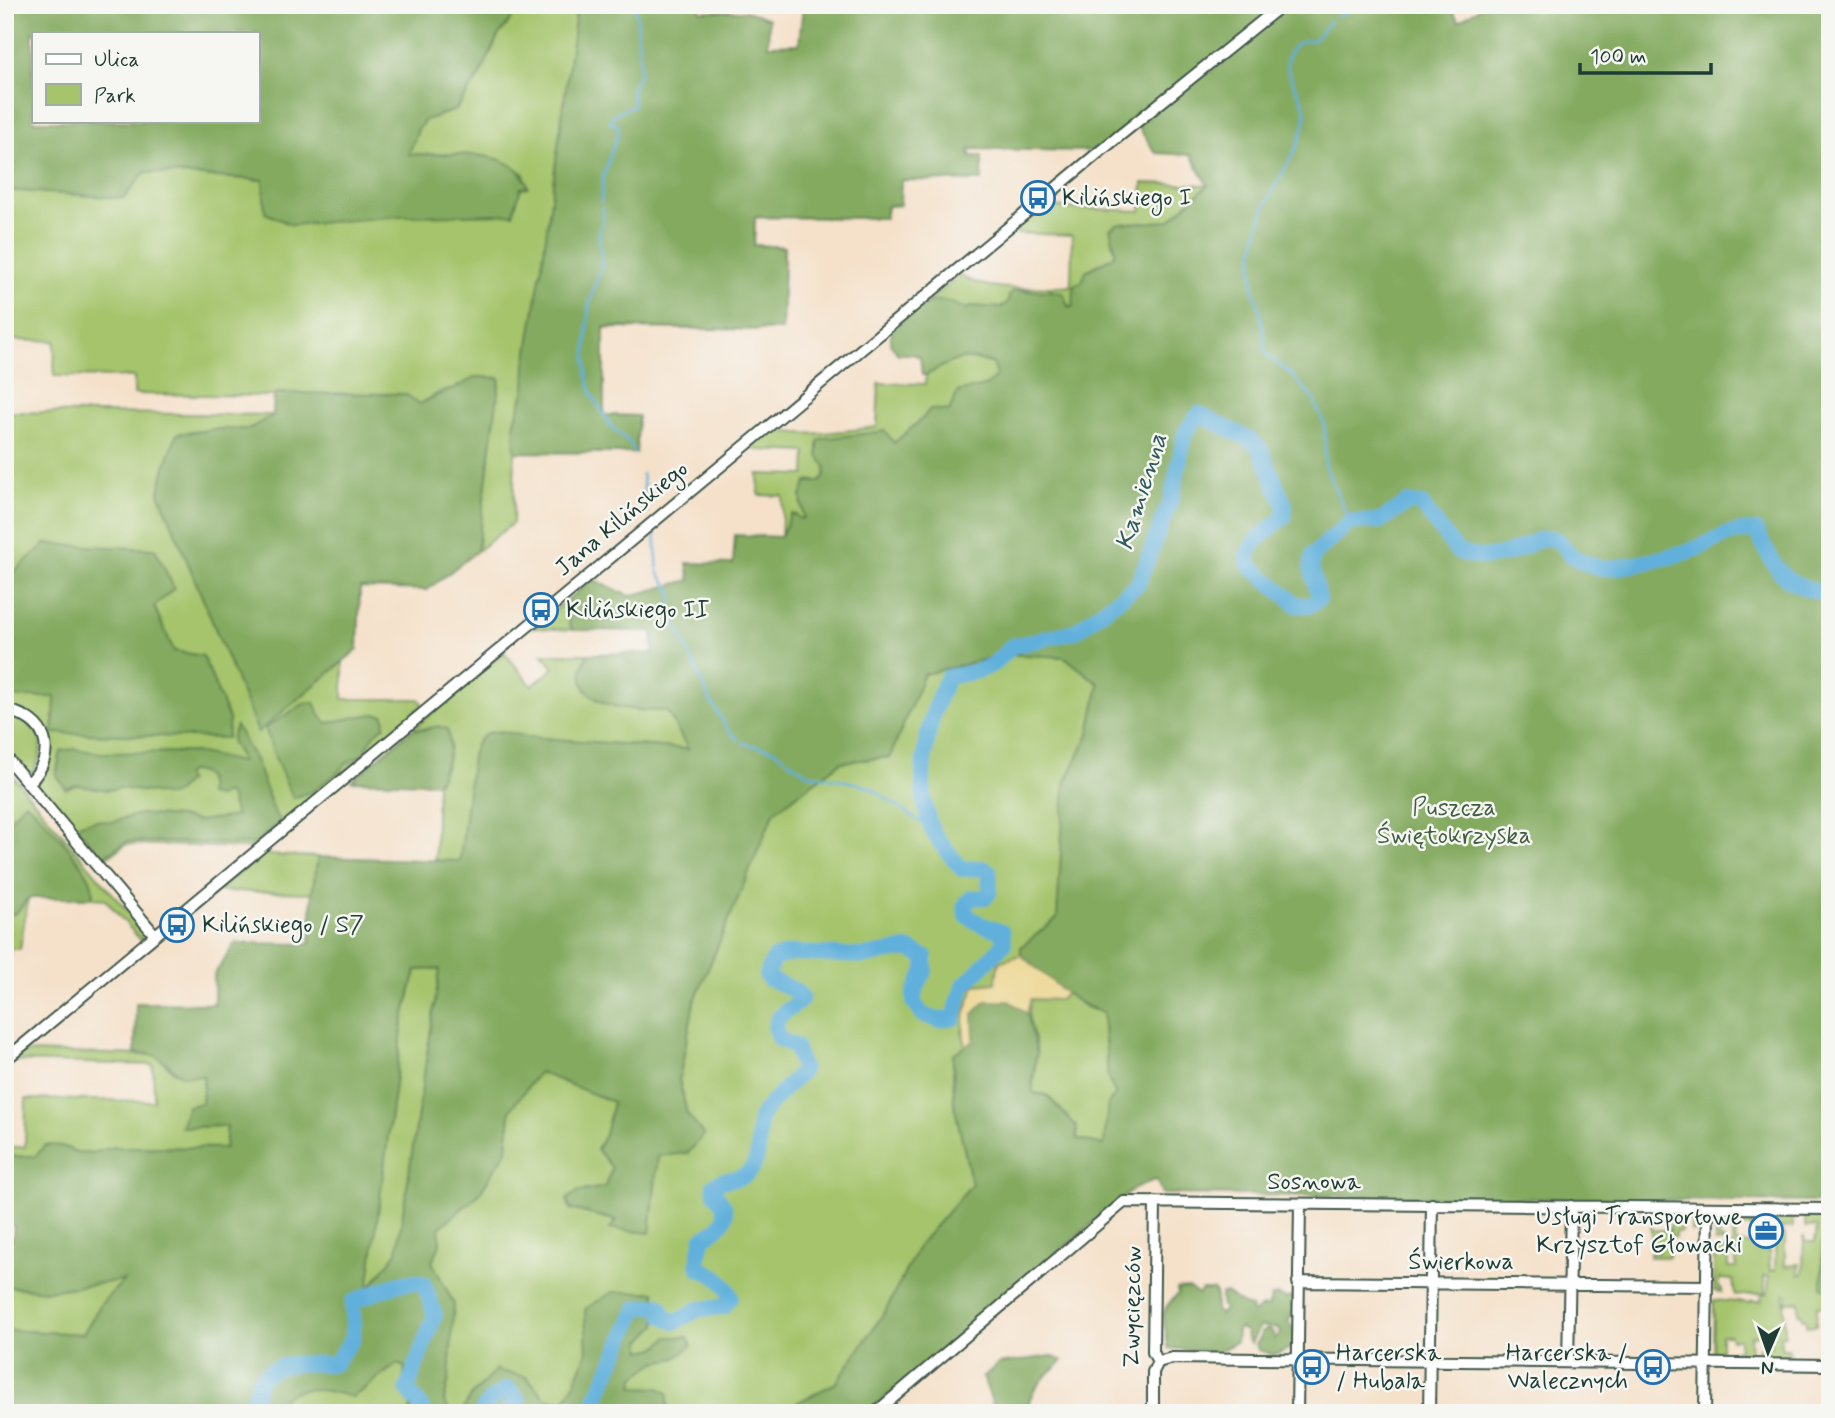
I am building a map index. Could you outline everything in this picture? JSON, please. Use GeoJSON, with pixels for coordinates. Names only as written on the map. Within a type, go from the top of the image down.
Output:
{"type":"FeatureCollection","features":[{"type":"Feature","properties":{"kind":"street","name":"Jana Kilińskiego"},"geometry":{"type":"LineString","coordinates":[[5,1060],[1105,147],[1282,5]]}},
{"type":"Feature","properties":{"kind":"street"},"geometry":{"type":"LineString","coordinates":[[5,710],[30,719],[39,727],[43,736],[46,751],[44,762],[29,783]]}},
{"type":"Feature","properties":{"kind":"street"},"geometry":{"type":"LineString","coordinates":[[5,756],[155,935]]}},
{"type":"Feature","properties":{"kind":"street","name":"Sosnowa"},"geometry":{"type":"LineString","coordinates":[[875,1413],[1124,1202],[1830,1209]]}},
{"type":"Feature","properties":{"kind":"street","name":"Zwycięzców"},"geometry":{"type":"LineString","coordinates":[[1153,1413],[1153,1372],[1158,1362],[1153,1352],[1155,1202]]}},
{"type":"Feature","properties":{"kind":"street"},"geometry":{"type":"LineString","coordinates":[[1297,1413],[1300,1203]]}},
{"type":"Feature","properties":{"kind":"street"},"geometry":{"type":"LineString","coordinates":[[1429,1413],[1432,1204]]}},
{"type":"Feature","properties":{"kind":"street"},"geometry":{"type":"LineString","coordinates":[[1568,1362],[1571,1206]]}},
{"type":"Feature","properties":{"kind":"street"},"geometry":{"type":"LineString","coordinates":[[1705,1413],[1708,1208]]}},
{"type":"Feature","properties":{"kind":"street","name":"Świerkowa"},"geometry":{"type":"LineString","coordinates":[[1298,1282],[1707,1286]]}},
{"type":"Feature","properties":{"kind":"street"},"geometry":{"type":"LineString","coordinates":[[1158,1362],[1168,1358],[1830,1365]]}},
{"type":"Feature","properties":{"kind":"green space"},"geometry":{"type":"Polygon","coordinates":[[[5,5],[522,5],[498,36],[480,75],[455,110],[425,120],[418,129],[409,154],[477,155],[509,164],[521,173],[528,187],[521,188],[513,214],[401,216],[292,225],[265,213],[263,180],[145,172],[124,198],[5,190],[5,5]]]}},
{"type":"Feature","properties":{"kind":"green space"},"geometry":{"type":"Polygon","coordinates":[[[522,5],[577,5],[554,188],[900,205],[887,206],[885,218],[755,217],[754,245],[784,247],[782,330],[603,328],[604,415],[638,416],[636,453],[515,452],[513,523],[477,551],[500,378],[475,377],[460,387],[440,392],[420,404],[277,393],[274,396],[134,394],[134,377],[54,376],[55,341],[5,340],[5,190],[123,198],[144,172],[263,180],[528,187],[524,174],[505,162],[478,155],[408,154],[418,129],[425,120],[456,110],[480,75],[498,36],[522,5]]]}},
{"type":"Feature","properties":{"kind":"green space","name":"Puszcza Świętokrzyska"},"geometry":{"type":"Polygon","coordinates":[[[577,5],[700,5],[700,11],[747,11],[769,19],[768,45],[799,44],[803,5],[1449,5],[1459,21],[1484,5],[1830,5],[1830,1202],[1162,1194],[1157,1181],[1154,1180],[1125,1196],[867,1413],[777,1413],[836,1383],[886,1310],[919,1245],[972,1184],[954,1104],[953,1054],[974,1041],[973,1014],[986,1001],[1009,1001],[1027,1013],[1037,1053],[1032,1079],[1033,1093],[1046,1095],[1076,1126],[1077,1139],[1104,1145],[1108,1104],[1116,1094],[1108,1079],[1103,1012],[1069,996],[1021,955],[1021,947],[1057,918],[1065,783],[1089,734],[1099,684],[1065,657],[1007,654],[924,674],[890,757],[841,762],[774,812],[694,1002],[679,1079],[687,1114],[704,1135],[688,1153],[658,1156],[650,1233],[610,1229],[617,1220],[570,1209],[567,1199],[577,1192],[605,1187],[612,1168],[597,1149],[605,1135],[613,1102],[539,1072],[510,1110],[507,1150],[478,1195],[439,1228],[440,1244],[432,1262],[454,1304],[449,1378],[444,1401],[450,1412],[455,1413],[411,1413],[410,1403],[402,1390],[405,1367],[397,1364],[353,1397],[308,1389],[290,1393],[282,1398],[284,1413],[5,1413],[5,1330],[83,1334],[101,1304],[124,1280],[47,1291],[5,1286],[5,1241],[12,1240],[14,1226],[5,1224],[5,1157],[36,1156],[45,1145],[92,1153],[114,1147],[225,1148],[227,1126],[181,1127],[188,1106],[202,1103],[204,1076],[180,1075],[156,1056],[135,1053],[136,1003],[214,1004],[214,975],[235,943],[310,944],[312,893],[318,857],[460,861],[472,756],[480,738],[486,734],[501,732],[527,737],[688,749],[667,711],[636,710],[604,703],[592,696],[584,686],[582,672],[588,654],[653,653],[653,631],[574,630],[569,625],[570,611],[564,603],[592,579],[630,596],[690,580],[687,563],[733,564],[735,535],[781,537],[791,514],[800,519],[804,518],[801,496],[807,482],[819,482],[825,476],[826,467],[818,456],[818,442],[821,439],[885,431],[894,443],[930,409],[949,411],[958,392],[984,386],[997,374],[993,363],[965,358],[922,375],[920,357],[898,354],[890,344],[892,329],[916,310],[930,303],[945,301],[966,309],[973,306],[1001,308],[1008,302],[1013,291],[1053,291],[1064,294],[1068,307],[1073,307],[1074,285],[1082,282],[1086,271],[1116,252],[1110,229],[1117,224],[1169,221],[1208,185],[1191,155],[1156,153],[1134,121],[1095,151],[970,149],[970,156],[982,156],[982,181],[901,180],[900,205],[887,206],[885,218],[755,217],[754,245],[784,247],[782,330],[604,327],[604,415],[638,416],[636,453],[515,452],[514,425],[525,389],[526,364],[577,5]],[[440,969],[416,970],[403,1022],[368,1290],[397,1252],[440,969]]]}},
{"type":"Feature","properties":{"kind":"green space"},"geometry":{"type":"Polygon","coordinates":[[[1143,183],[1208,185],[1169,221],[1117,224],[1112,243],[1116,252],[1074,307],[1029,290],[1013,291],[1002,308],[973,306],[966,309],[942,301],[924,304],[960,276],[973,282],[1000,287],[1071,286],[1072,235],[1012,233],[1045,207],[1141,211],[1143,183]]]}},
{"type":"Feature","properties":{"kind":"green space"},"geometry":{"type":"Polygon","coordinates":[[[958,358],[993,364],[997,374],[989,384],[958,392],[949,411],[930,409],[894,443],[826,467],[825,476],[819,482],[810,480],[801,503],[804,518],[788,520],[781,537],[783,496],[759,495],[758,474],[805,475],[806,452],[757,450],[750,446],[775,426],[795,433],[839,432],[877,427],[879,383],[925,384],[926,375],[958,358]]]}},
{"type":"Feature","properties":{"kind":"green space"},"geometry":{"type":"Polygon","coordinates":[[[475,377],[500,378],[477,551],[427,590],[360,588],[358,649],[258,732],[159,493],[177,434],[217,429],[249,429],[273,415],[274,396],[277,393],[405,394],[420,404],[475,377]]]}},
{"type":"Feature","properties":{"kind":"green space"},"geometry":{"type":"Polygon","coordinates":[[[5,412],[273,415],[249,429],[217,429],[177,434],[159,492],[258,731],[343,662],[343,699],[419,699],[423,705],[254,848],[127,844],[99,862],[38,788],[38,781],[44,771],[48,739],[5,707],[5,697],[56,697],[54,733],[226,738],[174,651],[154,606],[174,588],[45,544],[5,580],[5,412]]]}},
{"type":"Feature","properties":{"kind":"green space"},"geometry":{"type":"Polygon","coordinates":[[[45,544],[155,549],[174,588],[154,607],[174,651],[203,656],[229,720],[227,738],[53,733],[55,697],[5,697],[5,580],[45,544]]]}},
{"type":"Feature","properties":{"kind":"green space"},"geometry":{"type":"Polygon","coordinates":[[[564,603],[570,611],[569,625],[574,630],[534,628],[564,603]]]}},
{"type":"Feature","properties":{"kind":"green space"},"geometry":{"type":"Polygon","coordinates":[[[504,652],[532,686],[554,668],[542,654],[588,654],[582,672],[584,686],[592,696],[604,703],[620,707],[667,711],[689,749],[527,737],[501,731],[475,746],[460,861],[435,860],[437,783],[446,766],[450,747],[447,729],[413,729],[504,652]]]}},
{"type":"Feature","properties":{"kind":"green space"},"geometry":{"type":"Polygon","coordinates":[[[1007,654],[1065,657],[1099,684],[1089,734],[1069,776],[1067,842],[1061,863],[1059,916],[1049,928],[1021,947],[1021,955],[999,962],[996,983],[975,985],[962,1032],[966,1046],[953,1054],[954,1104],[972,1184],[919,1245],[886,1310],[836,1383],[777,1413],[667,1413],[658,1388],[633,1388],[635,1377],[587,1343],[583,1366],[564,1402],[545,1398],[527,1377],[471,1396],[461,1413],[450,1413],[444,1401],[449,1378],[450,1297],[432,1262],[440,1244],[439,1228],[478,1195],[507,1150],[510,1110],[539,1072],[614,1102],[605,1135],[597,1149],[612,1168],[605,1187],[577,1192],[570,1209],[617,1221],[611,1228],[650,1233],[658,1156],[687,1114],[679,1079],[694,1002],[774,812],[841,762],[890,757],[924,674],[1007,654]]]}},
{"type":"Feature","properties":{"kind":"green space"},"geometry":{"type":"Polygon","coordinates":[[[305,703],[314,703],[327,723],[378,714],[384,715],[385,726],[375,734],[363,754],[345,764],[313,791],[293,798],[265,728],[305,703]]]}},
{"type":"Feature","properties":{"kind":"green space"},"geometry":{"type":"Polygon","coordinates":[[[5,713],[26,723],[38,735],[41,751],[33,773],[25,772],[5,749],[5,713]]]}},
{"type":"Feature","properties":{"kind":"green space"},"geometry":{"type":"Polygon","coordinates":[[[236,726],[256,762],[275,814],[281,821],[254,844],[128,841],[102,857],[78,829],[79,824],[97,820],[111,822],[140,814],[198,821],[236,816],[230,796],[225,793],[218,797],[208,795],[206,778],[196,772],[191,771],[185,775],[188,781],[175,794],[169,796],[76,785],[66,789],[56,775],[61,751],[74,749],[101,753],[195,752],[241,762],[231,739],[236,726]]]}},
{"type":"Feature","properties":{"kind":"green space"},"geometry":{"type":"Polygon","coordinates":[[[438,726],[447,729],[450,744],[448,757],[437,783],[351,781],[412,729],[424,730],[438,726]]]}},
{"type":"Feature","properties":{"kind":"green space"},"geometry":{"type":"Polygon","coordinates":[[[5,767],[140,926],[143,932],[142,942],[105,899],[93,898],[91,882],[80,864],[25,803],[11,818],[5,833],[5,767]]]}},
{"type":"Feature","properties":{"kind":"green space"},"geometry":{"type":"Polygon","coordinates":[[[25,802],[51,827],[81,864],[91,882],[93,898],[28,898],[16,913],[5,916],[5,833],[11,818],[25,802]]]}},
{"type":"Feature","properties":{"kind":"green space"},"geometry":{"type":"Polygon","coordinates":[[[264,852],[270,855],[318,857],[312,893],[219,891],[264,852]]]}},
{"type":"Feature","properties":{"kind":"green space"},"geometry":{"type":"Polygon","coordinates":[[[28,898],[20,949],[5,949],[5,916],[16,913],[28,898]]]}},
{"type":"Feature","properties":{"kind":"green space"},"geometry":{"type":"Polygon","coordinates":[[[441,969],[397,1252],[367,1291],[403,1022],[416,970],[441,969]]]}},
{"type":"Feature","properties":{"kind":"green space"},"geometry":{"type":"Polygon","coordinates":[[[1066,993],[1087,1008],[1103,1012],[1108,1079],[1117,1094],[1108,1104],[1104,1145],[1077,1139],[1076,1126],[1047,1095],[1033,1093],[1036,1054],[1029,1015],[1031,999],[1060,1000],[1066,993]]]}},
{"type":"Feature","properties":{"kind":"green space"},"geometry":{"type":"Polygon","coordinates":[[[23,1052],[156,1055],[174,1072],[204,1076],[202,1104],[182,1127],[227,1126],[226,1148],[114,1147],[92,1153],[76,1152],[62,1146],[36,1156],[5,1157],[5,1147],[25,1147],[26,1099],[154,1101],[153,1065],[13,1061],[23,1052]]]}},
{"type":"Feature","properties":{"kind":"green space"},"geometry":{"type":"Polygon","coordinates":[[[1651,1214],[1652,1230],[1668,1228],[1669,1257],[1650,1257],[1650,1253],[1658,1253],[1658,1243],[1651,1243],[1651,1214]]]}},
{"type":"Feature","properties":{"kind":"green space"},"geometry":{"type":"Polygon","coordinates":[[[1670,1214],[1699,1214],[1699,1231],[1691,1231],[1691,1220],[1681,1216],[1681,1232],[1675,1232],[1675,1237],[1670,1236],[1670,1214]]]}},
{"type":"Feature","properties":{"kind":"green space"},"geometry":{"type":"Polygon","coordinates":[[[1718,1215],[1749,1215],[1750,1226],[1736,1227],[1736,1243],[1751,1244],[1751,1215],[1756,1215],[1756,1247],[1769,1251],[1770,1271],[1775,1270],[1776,1216],[1793,1216],[1793,1227],[1782,1228],[1782,1235],[1785,1235],[1785,1266],[1799,1264],[1799,1275],[1803,1274],[1804,1236],[1805,1242],[1815,1242],[1817,1227],[1805,1227],[1805,1216],[1830,1215],[1830,1220],[1823,1220],[1822,1288],[1830,1288],[1830,1337],[1826,1306],[1817,1306],[1816,1325],[1806,1326],[1806,1319],[1802,1319],[1802,1314],[1799,1314],[1799,1302],[1785,1304],[1788,1295],[1784,1294],[1785,1335],[1780,1335],[1782,1349],[1788,1349],[1791,1357],[1758,1356],[1758,1348],[1771,1346],[1771,1338],[1766,1334],[1750,1336],[1751,1356],[1738,1352],[1738,1357],[1726,1357],[1733,1350],[1739,1349],[1739,1339],[1721,1335],[1721,1357],[1716,1358],[1713,1354],[1714,1300],[1750,1303],[1761,1301],[1762,1295],[1768,1293],[1769,1277],[1764,1276],[1765,1293],[1735,1296],[1733,1280],[1719,1279],[1718,1288],[1722,1289],[1722,1292],[1714,1291],[1714,1250],[1728,1250],[1728,1268],[1736,1268],[1736,1251],[1732,1250],[1732,1223],[1725,1223],[1725,1226],[1720,1227],[1720,1239],[1724,1240],[1724,1243],[1715,1242],[1715,1218],[1718,1215]]]}},
{"type":"Feature","properties":{"kind":"green space"},"geometry":{"type":"Polygon","coordinates":[[[1823,1215],[1830,1215],[1830,1288],[1822,1288],[1823,1215]]]}},
{"type":"Feature","properties":{"kind":"green space"},"geometry":{"type":"Polygon","coordinates":[[[125,1279],[101,1304],[83,1334],[5,1330],[5,1286],[47,1291],[125,1279]]]}},
{"type":"Feature","properties":{"kind":"green space"},"geometry":{"type":"Polygon","coordinates":[[[1189,1288],[1198,1295],[1202,1290],[1213,1290],[1216,1293],[1216,1311],[1220,1314],[1224,1309],[1221,1294],[1226,1293],[1252,1308],[1254,1313],[1269,1306],[1271,1297],[1294,1297],[1295,1309],[1288,1322],[1295,1331],[1293,1347],[1274,1355],[1258,1350],[1256,1344],[1261,1332],[1268,1329],[1273,1332],[1275,1338],[1280,1334],[1278,1328],[1260,1326],[1251,1343],[1246,1332],[1240,1328],[1237,1330],[1236,1342],[1217,1352],[1168,1348],[1163,1319],[1166,1308],[1178,1294],[1177,1289],[1189,1288]]]}},
{"type":"Feature","properties":{"kind":"green space"},"geometry":{"type":"Polygon","coordinates":[[[613,1292],[655,1292],[657,1325],[641,1341],[642,1351],[656,1348],[668,1337],[688,1337],[692,1345],[676,1358],[656,1362],[635,1377],[633,1387],[658,1388],[668,1393],[667,1413],[461,1413],[471,1396],[496,1370],[527,1377],[545,1398],[564,1402],[587,1352],[585,1309],[613,1292]]]}},
{"type":"Feature","properties":{"kind":"green space"},"geometry":{"type":"Polygon","coordinates":[[[1051,1356],[1063,1361],[1034,1390],[1027,1413],[996,1413],[983,1377],[998,1364],[1051,1356]]]}},
{"type":"Feature","properties":{"kind":"green space"},"geometry":{"type":"Polygon","coordinates":[[[397,1364],[406,1366],[402,1390],[410,1403],[411,1413],[233,1413],[281,1373],[359,1393],[397,1364]]]}},
{"type":"Feature","properties":{"kind":"sand"},"geometry":{"type":"Polygon","coordinates":[[[1021,955],[1066,993],[1060,1000],[1031,999],[1027,1013],[1009,1001],[986,1001],[973,1014],[974,1041],[966,1046],[964,1022],[975,985],[995,983],[999,962],[1021,955]]]}},
{"type":"Feature","properties":{"kind":"waterway"},"geometry":{"type":"LineString","coordinates":[[601,202],[603,177],[618,132],[618,125],[610,123],[611,119],[615,114],[634,105],[631,90],[640,73],[636,5]]}},
{"type":"Feature","properties":{"kind":"waterway"},"geometry":{"type":"LineString","coordinates":[[1338,16],[1347,12],[1347,5]]}},
{"type":"Feature","properties":{"kind":"waterway"},"geometry":{"type":"LineString","coordinates":[[1330,21],[1314,40],[1296,45],[1288,59],[1290,77],[1303,102],[1305,120],[1292,156],[1263,212],[1255,246],[1253,273],[1266,354],[1293,376],[1314,400],[1325,426],[1325,466],[1350,522]]}},
{"type":"Feature","properties":{"kind":"waterway"},"geometry":{"type":"LineString","coordinates":[[602,208],[599,236],[602,265],[589,304],[587,377],[592,395],[610,425],[630,443],[634,452]]}},
{"type":"Feature","properties":{"kind":"waterway","name":"Kamienna"},"geometry":{"type":"LineString","coordinates":[[590,1413],[637,1308],[658,1305],[663,1315],[675,1322],[699,1309],[724,1307],[731,1297],[719,1279],[700,1269],[698,1264],[702,1239],[724,1220],[725,1208],[715,1194],[714,1185],[749,1172],[757,1157],[762,1115],[803,1070],[795,1046],[779,1039],[776,1026],[779,1017],[800,1001],[800,995],[766,975],[774,958],[792,953],[863,956],[908,949],[925,957],[925,970],[914,994],[914,1003],[923,1015],[938,1020],[954,1018],[963,986],[1004,944],[1002,932],[980,924],[966,915],[965,905],[971,898],[986,897],[990,891],[989,871],[982,868],[962,869],[935,835],[926,812],[923,773],[934,712],[948,677],[978,671],[994,664],[1012,646],[1076,631],[1138,584],[1172,497],[1185,433],[1199,414],[1247,438],[1260,448],[1285,506],[1284,517],[1253,544],[1248,558],[1249,565],[1297,605],[1312,605],[1319,598],[1311,567],[1313,555],[1350,522],[1380,521],[1408,503],[1421,504],[1457,551],[1466,554],[1483,557],[1500,555],[1540,539],[1550,538],[1559,542],[1577,559],[1605,568],[1664,558],[1695,549],[1731,533],[1756,531],[1783,575],[1800,586],[1830,595]]}},
{"type":"Feature","properties":{"kind":"waterway"},"geometry":{"type":"LineString","coordinates":[[642,474],[647,513]]}},
{"type":"Feature","properties":{"kind":"waterway"},"geometry":{"type":"LineString","coordinates":[[655,535],[658,572],[672,592],[672,610],[676,624],[709,698],[728,730],[738,739]]}},
{"type":"Feature","properties":{"kind":"waterway"},"geometry":{"type":"LineString","coordinates":[[743,743],[774,750],[806,773],[873,789],[933,831]]}},
{"type":"Feature","properties":{"kind":"waterway","name":"Kamienna"},"geometry":{"type":"LineString","coordinates":[[250,1413],[258,1384],[266,1373],[294,1364],[334,1364],[353,1338],[353,1302],[388,1287],[408,1282],[424,1284],[435,1315],[407,1389],[422,1408],[421,1413]]}},
{"type":"Feature","properties":{"kind":"waterway","name":"Kamienna"},"geometry":{"type":"LineString","coordinates":[[481,1413],[490,1400],[508,1389],[519,1400],[505,1413]]}},
{"type":"Feature","properties":{"kind":"place","name":"Kilińskiego I"},"geometry":{"type":"Point","coordinates":[1038,198]}},
{"type":"Feature","properties":{"kind":"place","name":"Kilińskiego II"},"geometry":{"type":"Point","coordinates":[541,610]}},
{"type":"Feature","properties":{"kind":"place","name":"Kilińskiego / S7"},"geometry":{"type":"Point","coordinates":[177,925]}},
{"type":"Feature","properties":{"kind":"place","name":"Usługi Transportowe Krzysztof Głowacki"},"geometry":{"type":"Point","coordinates":[1766,1231]}},
{"type":"Feature","properties":{"kind":"place","name":"Harcerska / Hubala"},"geometry":{"type":"Point","coordinates":[1312,1367]}},
{"type":"Feature","properties":{"kind":"place","name":"Harcerska / Walecznych"},"geometry":{"type":"Point","coordinates":[1653,1367]}}]}
